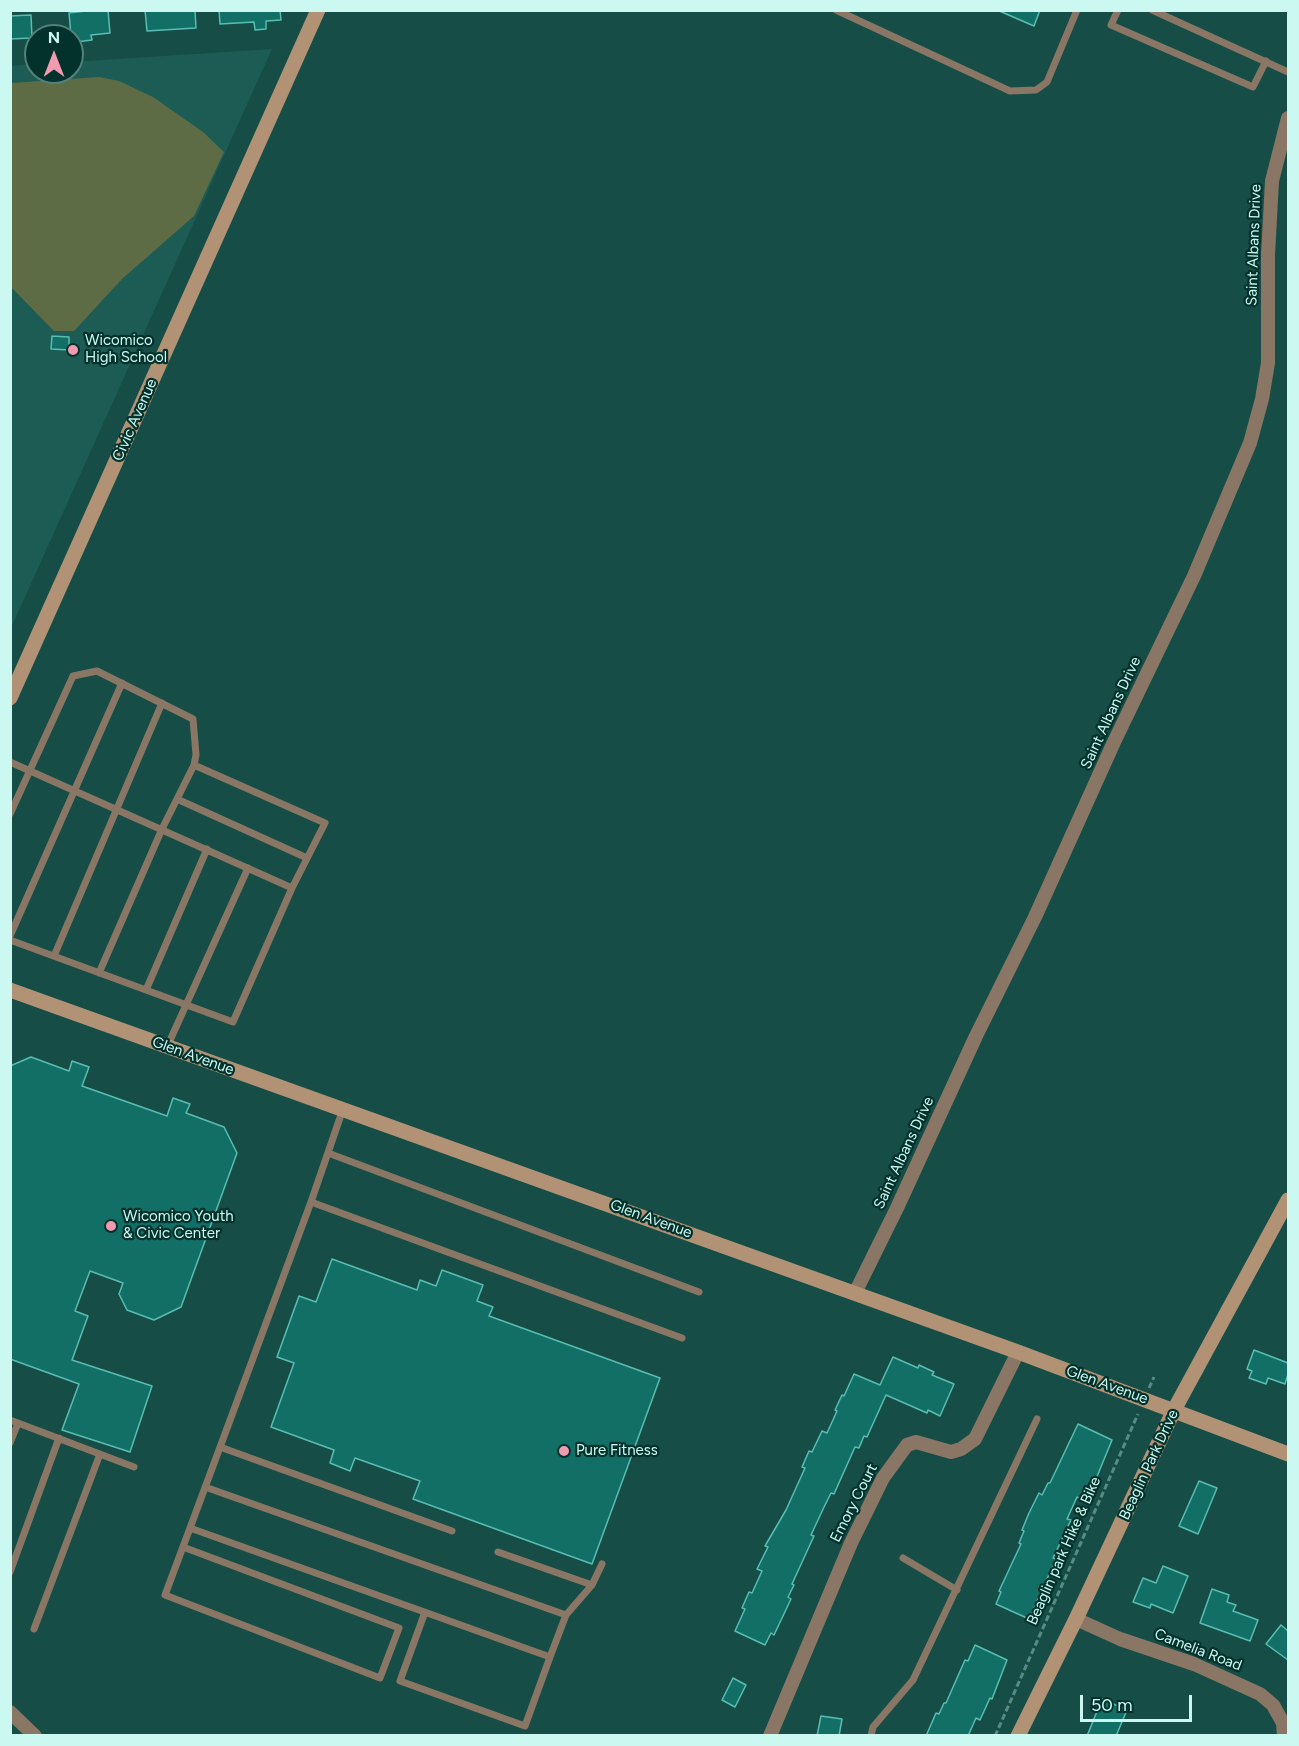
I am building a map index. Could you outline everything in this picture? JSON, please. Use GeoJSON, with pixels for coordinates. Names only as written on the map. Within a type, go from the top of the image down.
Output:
{"type":"FeatureCollection","features":[{"type":"Feature","properties":{"kind":"street","name":"Civic Avenue"},"geometry":{"type":"LineString","coordinates":[[10,698],[318,10]]}},
{"type":"Feature","properties":{"kind":"street","name":"Saint Albans Drive"},"geometry":{"type":"LineString","coordinates":[[855,1293],[976,1036],[1035,917],[1114,742],[1194,576],[1250,443],[1262,399],[1268,363],[1268,255],[1272,181],[1288,118]]}},
{"type":"Feature","properties":{"kind":"street","name":"Glen Avenue"},"geometry":{"type":"LineString","coordinates":[[10,990],[1018,1352],[1288,1454]]}},
{"type":"Feature","properties":{"kind":"street","name":"Beaglin Park Drive"},"geometry":{"type":"LineString","coordinates":[[1018,1736],[1076,1619],[1174,1410],[1288,1200]]}},
{"type":"Feature","properties":{"kind":"street","name":"Emory Court"},"geometry":{"type":"LineString","coordinates":[[770,1736],[851,1542],[883,1478],[908,1445],[916,1442],[951,1452],[961,1449],[975,1439],[1018,1352]]}},
{"type":"Feature","properties":{"kind":"street","name":"Camelia Road"},"geometry":{"type":"LineString","coordinates":[[1076,1619],[1120,1639],[1194,1664],[1260,1694],[1273,1705],[1282,1723],[1284,1736]]}},
{"type":"Feature","properties":{"kind":"street"},"geometry":{"type":"LineString","coordinates":[[10,1712],[35,1736]]}},
{"type":"Feature","properties":{"kind":"lane"},"geometry":{"type":"LineString","coordinates":[[836,10],[1010,91],[1036,90],[1047,82],[1077,10]]}},
{"type":"Feature","properties":{"kind":"lane"},"geometry":{"type":"LineString","coordinates":[[1118,10],[1111,25],[1252,87],[1266,62]]}},
{"type":"Feature","properties":{"kind":"lane"},"geometry":{"type":"LineString","coordinates":[[1152,10],[1288,72]]}},
{"type":"Feature","properties":{"kind":"lane"},"geometry":{"type":"LineString","coordinates":[[10,814],[73,676],[97,671],[193,719],[196,755],[194,765],[162,829],[99,973]]}},
{"type":"Feature","properties":{"kind":"lane"},"geometry":{"type":"LineString","coordinates":[[122,683],[10,938],[233,1022],[292,888],[325,823],[194,765]]}},
{"type":"Feature","properties":{"kind":"lane"},"geometry":{"type":"LineString","coordinates":[[54,956],[162,703]]}},
{"type":"Feature","properties":{"kind":"lane"},"geometry":{"type":"LineString","coordinates":[[10,762],[292,888]]}},
{"type":"Feature","properties":{"kind":"lane"},"geometry":{"type":"LineString","coordinates":[[177,799],[307,858]]}},
{"type":"Feature","properties":{"kind":"lane"},"geometry":{"type":"LineString","coordinates":[[146,990],[207,849]]}},
{"type":"Feature","properties":{"kind":"lane"},"geometry":{"type":"LineString","coordinates":[[167,1047],[248,868]]}},
{"type":"Feature","properties":{"kind":"lane"},"geometry":{"type":"LineString","coordinates":[[183,1547],[399,1628],[380,1678],[165,1595],[311,1202],[342,1109]]}},
{"type":"Feature","properties":{"kind":"lane"},"geometry":{"type":"LineString","coordinates":[[328,1153],[699,1292]]}},
{"type":"Feature","properties":{"kind":"lane"},"geometry":{"type":"LineString","coordinates":[[311,1202],[682,1338]]}},
{"type":"Feature","properties":{"kind":"lane"},"geometry":{"type":"LineString","coordinates":[[871,1736],[873,1727],[913,1680],[1037,1419]]}},
{"type":"Feature","properties":{"kind":"lane"},"geometry":{"type":"LineString","coordinates":[[10,1420],[134,1467]]}},
{"type":"Feature","properties":{"kind":"lane"},"geometry":{"type":"LineString","coordinates":[[10,1443],[18,1423]]}},
{"type":"Feature","properties":{"kind":"lane"},"geometry":{"type":"LineString","coordinates":[[10,1572],[59,1438]]}},
{"type":"Feature","properties":{"kind":"lane"},"geometry":{"type":"LineString","coordinates":[[220,1448],[452,1530]]}},
{"type":"Feature","properties":{"kind":"lane"},"geometry":{"type":"LineString","coordinates":[[34,1629],[100,1454]]}},
{"type":"Feature","properties":{"kind":"lane"},"geometry":{"type":"LineString","coordinates":[[205,1488],[566,1615]]}},
{"type":"Feature","properties":{"kind":"lane"},"geometry":{"type":"LineString","coordinates":[[190,1528],[550,1657]]}},
{"type":"Feature","properties":{"kind":"lane"},"geometry":{"type":"LineString","coordinates":[[498,1552],[592,1585]]}},
{"type":"Feature","properties":{"kind":"lane"},"geometry":{"type":"LineString","coordinates":[[903,1558],[957,1590]]}},
{"type":"Feature","properties":{"kind":"lane"},"geometry":{"type":"LineString","coordinates":[[425,1612],[400,1681],[525,1726],[566,1615],[592,1585],[602,1564]]}},
{"type":"Feature","properties":{"kind":"path","name":"Beaglin park Hike & Bike"},"geometry":{"type":"LineString","coordinates":[[995,1736],[1154,1377]]}},
{"type":"Feature","properties":{"kind":"shaded area","name":"Wicomico High School"},"geometry":{"type":"Polygon","coordinates":[[[272,49],[11,628],[11,66],[24,65],[24,84],[84,84],[84,61],[272,49]]]}},
{"type":"Feature","properties":{"kind":"shaded area"},"geometry":{"type":"Polygon","coordinates":[[[99,77],[119,81],[153,97],[203,132],[224,152],[194,216],[122,279],[74,331],[54,331],[11,287],[11,83],[84,84],[84,78],[99,77]]]}},
{"type":"Feature","properties":{"kind":"building"},"geometry":{"type":"Polygon","coordinates":[[[108,10],[110,33],[91,35],[92,40],[84,41],[84,24],[70,24],[69,13],[108,10]]]}},
{"type":"Feature","properties":{"kind":"building"},"geometry":{"type":"Polygon","coordinates":[[[145,10],[195,10],[196,28],[147,31],[145,10]]]}},
{"type":"Feature","properties":{"kind":"building"},"geometry":{"type":"Polygon","coordinates":[[[219,10],[280,10],[281,20],[266,21],[266,29],[255,30],[254,22],[220,24],[219,10]]]}},
{"type":"Feature","properties":{"kind":"building"},"geometry":{"type":"Polygon","coordinates":[[[997,10],[1040,10],[1034,26],[997,10]]]}},
{"type":"Feature","properties":{"kind":"building"},"geometry":{"type":"Polygon","coordinates":[[[31,15],[31,24],[24,24],[24,38],[10,39],[10,16],[31,15]]]}},
{"type":"Feature","properties":{"kind":"building"},"geometry":{"type":"Polygon","coordinates":[[[52,336],[69,337],[69,350],[51,349],[52,336]]]}},
{"type":"Feature","properties":{"kind":"building","name":"Wicomico Youth & Civic Center"},"geometry":{"type":"Polygon","coordinates":[[[31,1057],[69,1071],[72,1061],[89,1067],[82,1086],[167,1116],[173,1098],[190,1104],[186,1113],[224,1127],[237,1153],[181,1307],[154,1320],[127,1310],[119,1294],[123,1283],[90,1271],[75,1311],[88,1316],[72,1360],[152,1386],[130,1452],[62,1430],[79,1384],[10,1359],[10,1066],[31,1057]]]}},
{"type":"Feature","properties":{"kind":"building"},"geometry":{"type":"Polygon","coordinates":[[[332,1259],[417,1290],[420,1280],[436,1286],[442,1270],[483,1285],[477,1301],[493,1307],[489,1316],[660,1378],[592,1564],[413,1499],[420,1481],[355,1458],[350,1471],[330,1463],[334,1450],[271,1427],[294,1363],[277,1357],[299,1296],[316,1302],[332,1259]]]}},
{"type":"Feature","properties":{"kind":"building"},"geometry":{"type":"Polygon","coordinates":[[[1254,1350],[1288,1363],[1285,1384],[1268,1378],[1266,1384],[1249,1378],[1252,1371],[1247,1369],[1254,1350]]]}},
{"type":"Feature","properties":{"kind":"building"},"geometry":{"type":"Polygon","coordinates":[[[893,1357],[918,1368],[919,1365],[934,1372],[932,1375],[954,1384],[940,1416],[928,1410],[927,1413],[886,1395],[867,1437],[864,1436],[859,1448],[855,1447],[834,1494],[831,1493],[811,1535],[814,1536],[792,1584],[794,1585],[788,1597],[791,1599],[774,1635],[771,1633],[765,1645],[735,1631],[745,1609],[742,1608],[749,1592],[752,1593],[762,1571],[757,1569],[768,1547],[765,1546],[786,1510],[805,1468],[802,1467],[809,1451],[812,1452],[822,1431],[827,1433],[837,1411],[835,1410],[854,1374],[880,1385],[893,1357]]]}},
{"type":"Feature","properties":{"kind":"building"},"geometry":{"type":"Polygon","coordinates":[[[1078,1424],[1112,1440],[1096,1479],[1093,1477],[1083,1500],[1077,1497],[1067,1519],[1071,1520],[1053,1558],[1056,1559],[1029,1619],[996,1604],[1001,1592],[999,1591],[1021,1544],[1019,1543],[1024,1531],[1022,1530],[1029,1513],[1039,1493],[1042,1495],[1050,1483],[1078,1424]]]}},
{"type":"Feature","properties":{"kind":"building"},"geometry":{"type":"Polygon","coordinates":[[[1199,1481],[1217,1488],[1198,1534],[1179,1526],[1199,1481]]]}},
{"type":"Feature","properties":{"kind":"building"},"geometry":{"type":"Polygon","coordinates":[[[1163,1566],[1188,1576],[1173,1613],[1151,1604],[1150,1608],[1133,1602],[1143,1578],[1156,1583],[1163,1566]]]}},
{"type":"Feature","properties":{"kind":"building"},"geometry":{"type":"Polygon","coordinates":[[[1212,1589],[1229,1595],[1227,1602],[1236,1605],[1233,1611],[1258,1620],[1250,1641],[1200,1623],[1212,1589]]]}},
{"type":"Feature","properties":{"kind":"building"},"geometry":{"type":"Polygon","coordinates":[[[1281,1625],[1288,1631],[1288,1660],[1266,1644],[1281,1625]]]}},
{"type":"Feature","properties":{"kind":"building"},"geometry":{"type":"Polygon","coordinates":[[[975,1645],[1007,1660],[992,1699],[990,1698],[980,1720],[976,1718],[968,1736],[926,1736],[936,1713],[939,1714],[946,1703],[965,1660],[968,1661],[975,1645]]]}},
{"type":"Feature","properties":{"kind":"building"},"geometry":{"type":"Polygon","coordinates":[[[733,1678],[746,1685],[735,1707],[722,1700],[733,1678]]]}},
{"type":"Feature","properties":{"kind":"building"},"geometry":{"type":"Polygon","coordinates":[[[1102,1699],[1127,1710],[1116,1736],[1087,1736],[1102,1699]]]}},
{"type":"Feature","properties":{"kind":"building"},"geometry":{"type":"Polygon","coordinates":[[[821,1716],[842,1719],[839,1736],[817,1736],[821,1716]]]}},
{"type":"Feature","properties":{"kind":"place","name":"Wicomico High School"},"geometry":{"type":"Point","coordinates":[73,350]}},
{"type":"Feature","properties":{"kind":"place","name":"Wicomico Youth & Civic Center"},"geometry":{"type":"Point","coordinates":[111,1226]}},
{"type":"Feature","properties":{"kind":"place","name":"Pure Fitness"},"geometry":{"type":"Point","coordinates":[564,1451]}}]}
